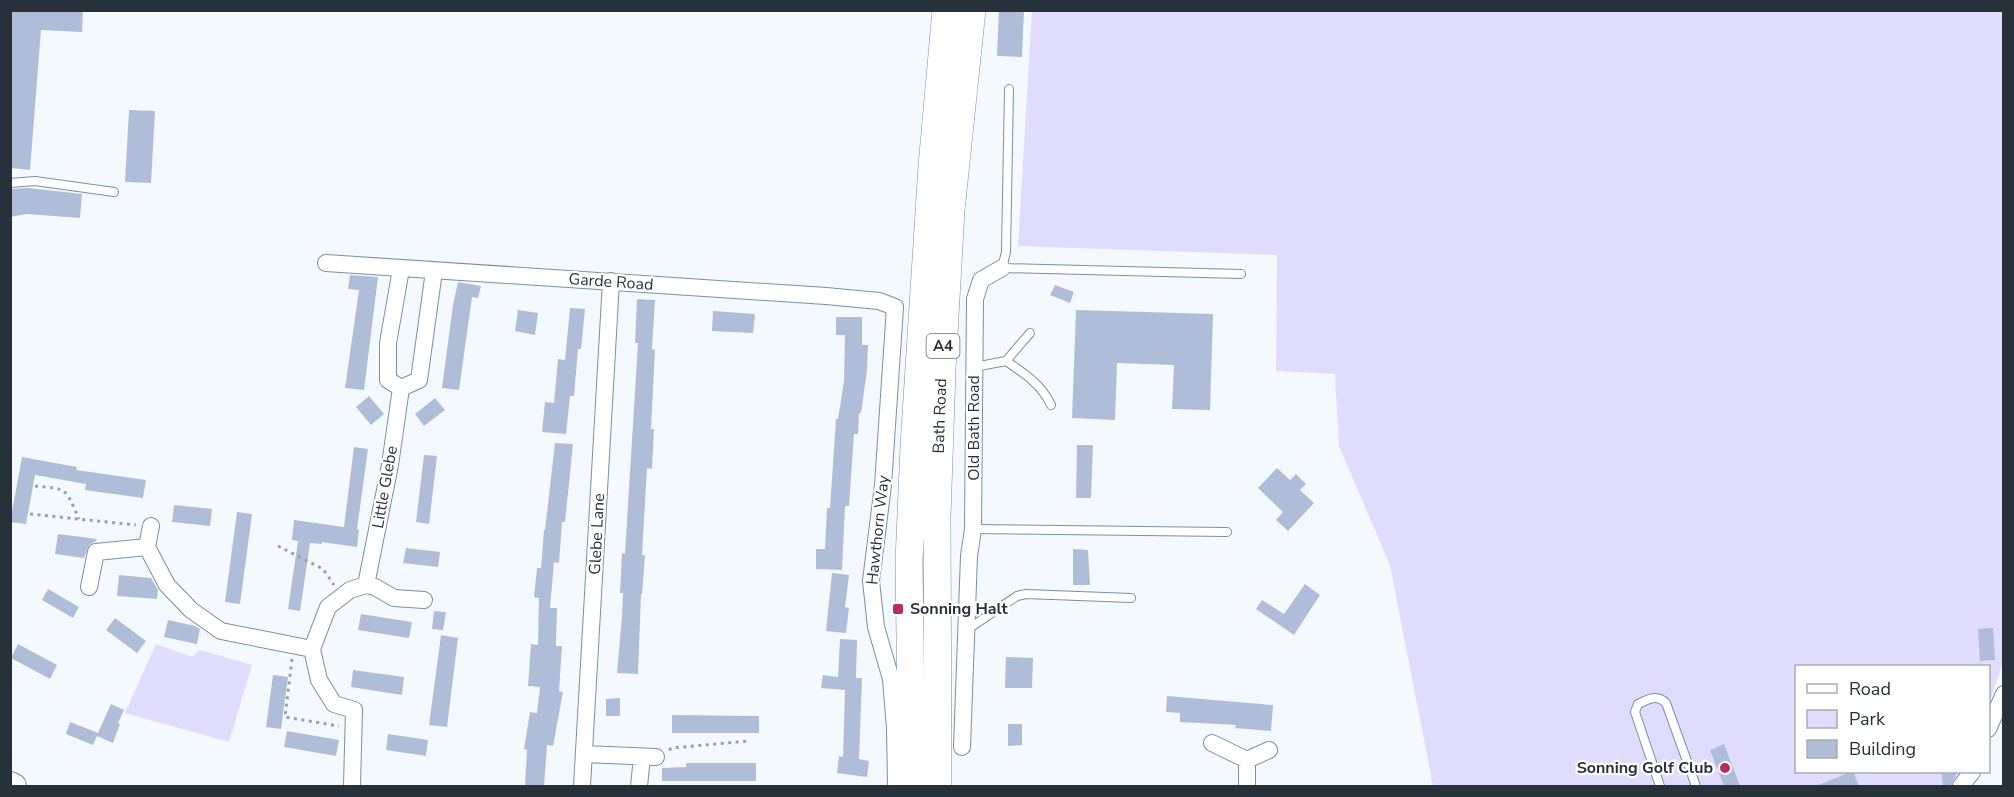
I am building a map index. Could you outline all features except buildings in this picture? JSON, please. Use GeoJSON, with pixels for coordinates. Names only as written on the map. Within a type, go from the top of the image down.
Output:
{"type":"FeatureCollection","features":[{"type":"Feature","properties":{"kind":"main road","name":"Bath Road"},"geometry":{"type":"LineString","coordinates":[[912,786],[909,561],[918,366],[946,10]]}},
{"type":"Feature","properties":{"kind":"main road","name":"Bath Road"},"geometry":{"type":"LineString","coordinates":[[938,786],[937,558],[942,370],[951,210],[972,10]]}},
{"type":"Feature","properties":{"kind":"main road"},"geometry":{"type":"LineString","coordinates":[[909,561],[937,558]]}},
{"type":"Feature","properties":{"kind":"street","name":"Garde Road"},"geometry":{"type":"LineString","coordinates":[[326,263],[826,296],[879,301],[895,307]]}},
{"type":"Feature","properties":{"kind":"street"},"geometry":{"type":"LineString","coordinates":[[400,268],[388,343],[388,380],[401,388],[419,380],[434,271]]}},
{"type":"Feature","properties":{"kind":"street","name":"Old Bath Road"},"geometry":{"type":"LineString","coordinates":[[962,747],[969,556],[973,529],[975,299],[981,280],[1002,268]]}},
{"type":"Feature","properties":{"kind":"street","name":"Glebe Lane"},"geometry":{"type":"LineString","coordinates":[[582,786],[611,281]]}},
{"type":"Feature","properties":{"kind":"street","name":"Hawthorn Way"},"geometry":{"type":"LineString","coordinates":[[895,307],[883,485],[871,581],[876,627],[891,679],[896,728],[896,786]]}},
{"type":"Feature","properties":{"kind":"street","name":"Little Glebe"},"geometry":{"type":"LineString","coordinates":[[366,585],[390,465],[401,388]]}},
{"type":"Feature","properties":{"kind":"street"},"geometry":{"type":"LineString","coordinates":[[151,526],[147,547],[167,585],[191,610],[221,631],[312,649]]}},
{"type":"Feature","properties":{"kind":"street"},"geometry":{"type":"LineString","coordinates":[[89,587],[98,544],[147,547]]}},
{"type":"Feature","properties":{"kind":"street"},"geometry":{"type":"LineString","coordinates":[[937,558],[969,556]]}},
{"type":"Feature","properties":{"kind":"street"},"geometry":{"type":"LineString","coordinates":[[352,786],[354,710],[334,704],[319,680],[312,649],[328,608],[350,590],[366,585],[375,586],[394,598],[424,600]]}},
{"type":"Feature","properties":{"kind":"street"},"geometry":{"type":"LineString","coordinates":[[1990,727],[2004,694]]}},
{"type":"Feature","properties":{"kind":"street"},"geometry":{"type":"LineString","coordinates":[[1212,743],[1247,760]]}},
{"type":"Feature","properties":{"kind":"street"},"geometry":{"type":"LineString","coordinates":[[1247,760],[1269,750]]}},
{"type":"Feature","properties":{"kind":"street"},"geometry":{"type":"LineString","coordinates":[[584,754],[649,757],[639,786]]}},
{"type":"Feature","properties":{"kind":"street"},"geometry":{"type":"LineString","coordinates":[[1247,760],[1247,786]]}},
{"type":"Feature","properties":{"kind":"street"},"geometry":{"type":"LineString","coordinates":[[1961,786],[1971,773]]}},
{"type":"Feature","properties":{"kind":"lane"},"geometry":{"type":"LineString","coordinates":[[1009,89],[1006,252],[1002,268],[1241,274]]}},
{"type":"Feature","properties":{"kind":"lane"},"geometry":{"type":"LineString","coordinates":[[10,183],[35,181],[114,192]]}},
{"type":"Feature","properties":{"kind":"lane"},"geometry":{"type":"LineString","coordinates":[[974,367],[1006,361],[1030,333]]}},
{"type":"Feature","properties":{"kind":"lane"},"geometry":{"type":"LineString","coordinates":[[1006,361],[1027,375],[1046,393],[1052,405]]}},
{"type":"Feature","properties":{"kind":"lane"},"geometry":{"type":"LineString","coordinates":[[973,529],[1227,532]]}},
{"type":"Feature","properties":{"kind":"lane"},"geometry":{"type":"LineString","coordinates":[[968,629],[1017,596],[1026,594],[1131,598]]}},
{"type":"Feature","properties":{"kind":"lane"},"geometry":{"type":"LineString","coordinates":[[1660,786],[1634,710],[1638,704],[1654,698],[1666,703],[1696,786]]}},
{"type":"Feature","properties":{"kind":"path"},"geometry":{"type":"LineString","coordinates":[[35,486],[61,489],[68,495],[79,519]]}},
{"type":"Feature","properties":{"kind":"path"},"geometry":{"type":"LineString","coordinates":[[30,514],[151,526]]}},
{"type":"Feature","properties":{"kind":"path"},"geometry":{"type":"LineString","coordinates":[[278,546],[323,569],[342,596]]}},
{"type":"Feature","properties":{"kind":"path"},"geometry":{"type":"LineString","coordinates":[[294,645],[285,717],[353,728]]}},
{"type":"Feature","properties":{"kind":"path"},"geometry":{"type":"LineString","coordinates":[[649,757],[672,748],[747,741]]}},
{"type":"Feature","properties":{"kind":"green space","name":"Sonning Golf Club"},"geometry":{"type":"Polygon","coordinates":[[[1032,11],[2003,11],[2003,662],[1990,701],[1990,665],[1795,665],[1795,773],[1960,773],[1951,786],[1433,786],[1390,565],[1339,446],[1335,374],[1276,371],[1277,255],[1018,246],[1032,11]]]}},
{"type":"Feature","properties":{"kind":"green space"},"geometry":{"type":"Polygon","coordinates":[[[156,644],[192,657],[200,650],[252,665],[229,742],[125,713],[156,644]]]}},
{"type":"Feature","properties":{"kind":"place","name":"Sonning Halt"},"geometry":{"type":"Point","coordinates":[898,609]}},
{"type":"Feature","properties":{"kind":"place","name":"Sonning Golf Club"},"geometry":{"type":"Point","coordinates":[1725,768]}}]}
